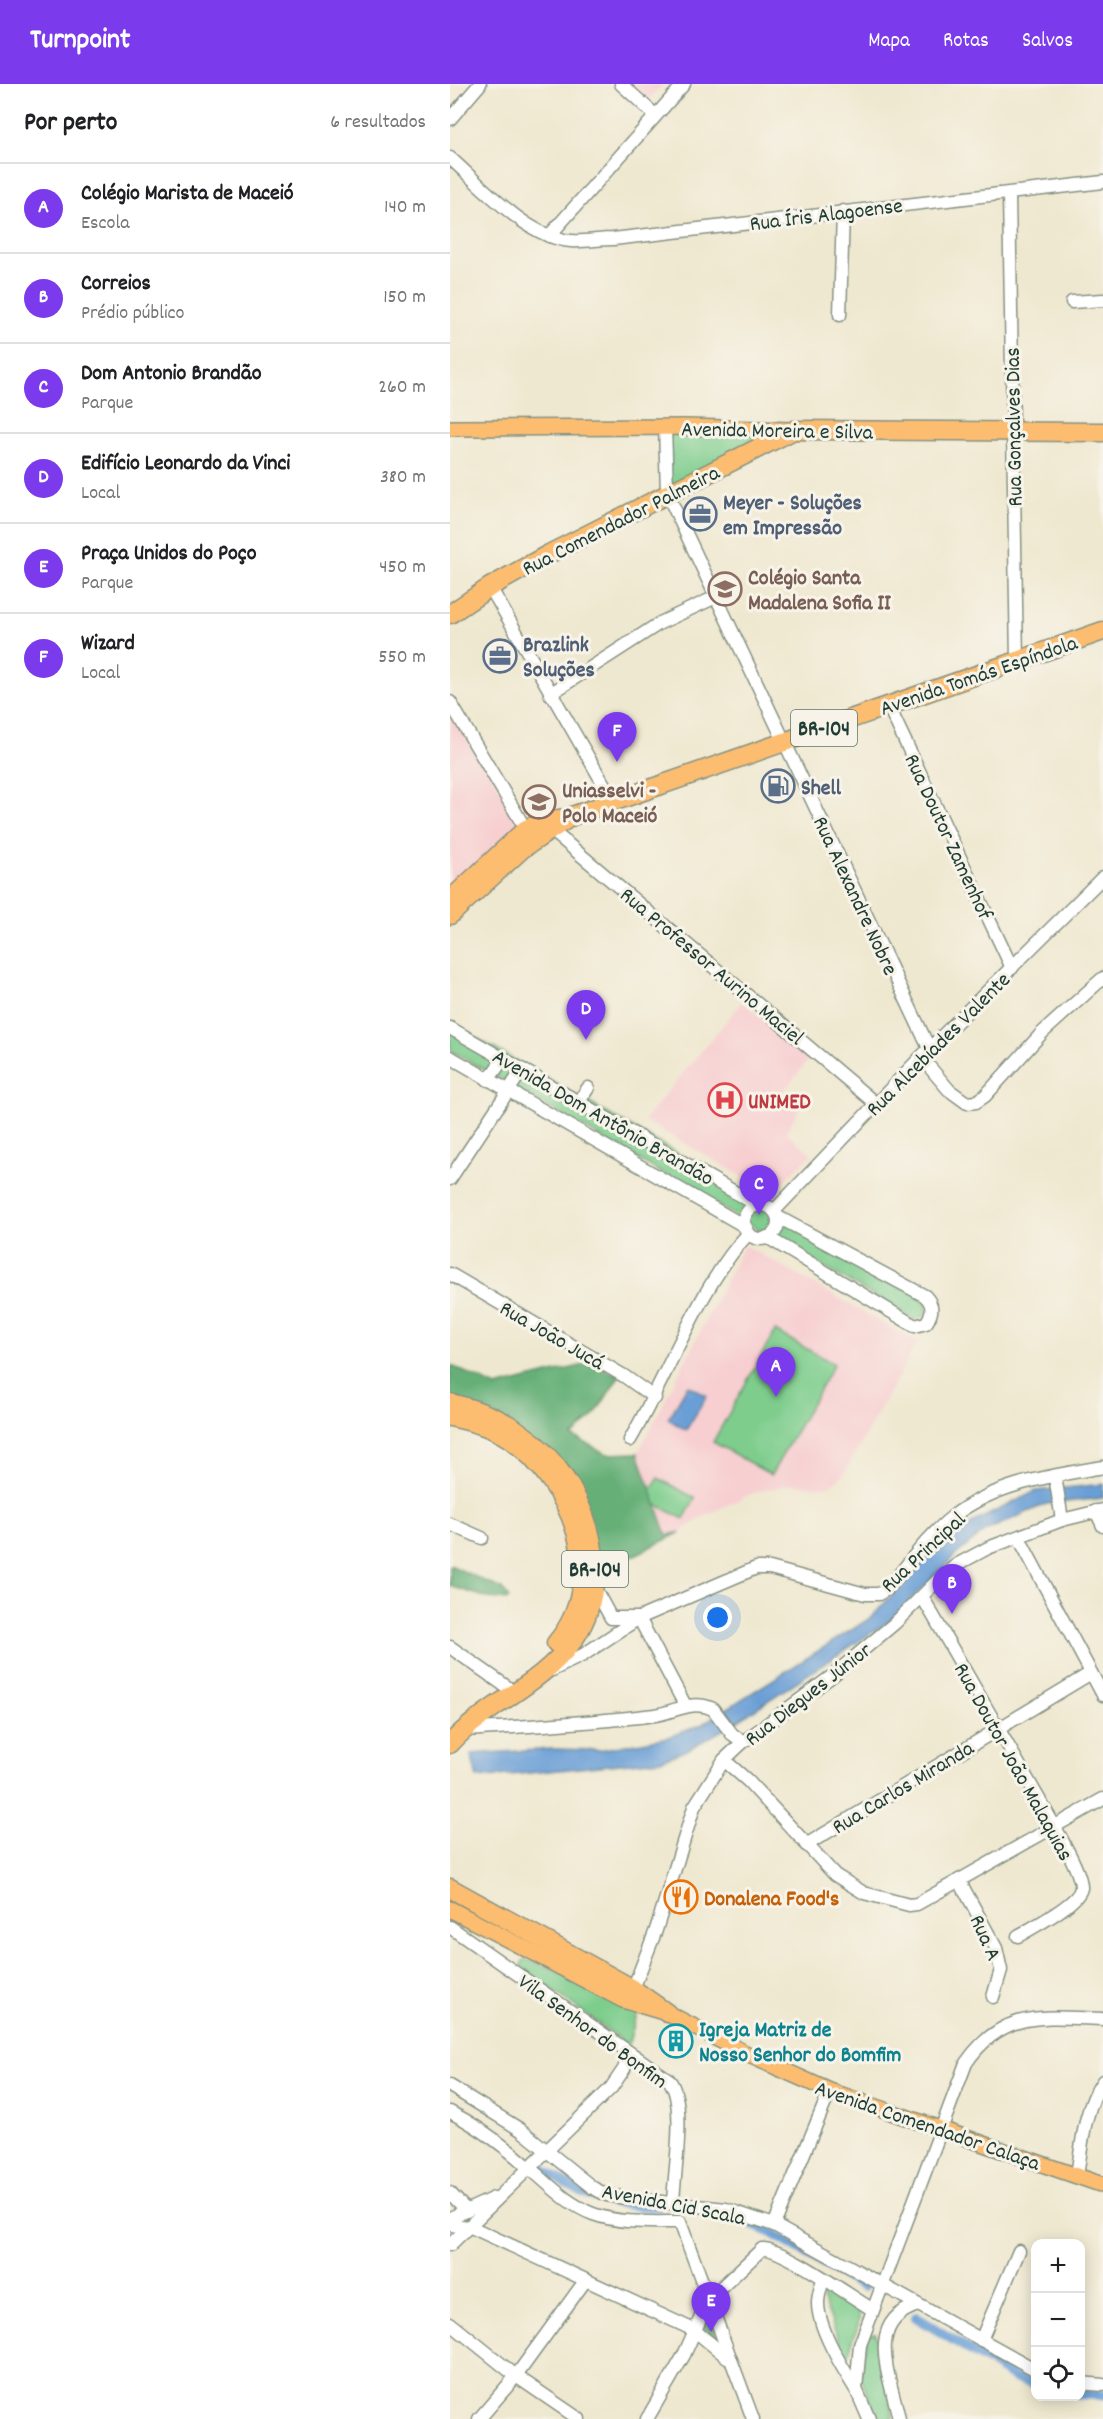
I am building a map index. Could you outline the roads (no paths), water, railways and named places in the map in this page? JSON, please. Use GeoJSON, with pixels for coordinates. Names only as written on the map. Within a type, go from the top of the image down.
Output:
{"type":"FeatureCollection","features":[{"type":"Feature","properties":{"kind":"highway","name":"Avenida Moreira e Silva"},"geometry":{"type":"LineString","coordinates":[[794,430],[1103,432]]}},
{"type":"Feature","properties":{"kind":"highway","name":"Rua Comendador Palmeira"},"geometry":{"type":"LineString","coordinates":[[450,614],[490,587],[667,493],[794,430]]}},
{"type":"Feature","properties":{"kind":"highway","name":"Avenida Tomás Espíndola"},"geometry":{"type":"LineString","coordinates":[[550,829],[572,816],[1103,631]]}},
{"type":"Feature","properties":{"kind":"highway","name":"BR-104"},"geometry":{"type":"LineString","coordinates":[[450,915],[507,862],[550,829]]}},
{"type":"Feature","properties":{"kind":"highway"},"geometry":{"type":"LineString","coordinates":[[450,928],[493,886],[507,862]]}},
{"type":"Feature","properties":{"kind":"highway","name":"BR-104"},"geometry":{"type":"LineString","coordinates":[[450,1403],[478,1410],[522,1433],[537,1444],[566,1478],[586,1518],[593,1545],[593,1585],[588,1612],[573,1641],[554,1664],[540,1676],[456,1729]]}},
{"type":"Feature","properties":{"kind":"highway","name":"BR-104"},"geometry":{"type":"LineString","coordinates":[[450,1417],[487,1427],[508,1438],[530,1455],[550,1478],[575,1525],[581,1555],[580,1585],[575,1608],[564,1634],[551,1649],[456,1729],[450,1744]]}},
{"type":"Feature","properties":{"kind":"highway"},"geometry":{"type":"LineString","coordinates":[[450,1888],[628,1994],[667,2013]]}},
{"type":"Feature","properties":{"kind":"main road","name":"Avenida Moreira e Silva"},"geometry":{"type":"LineString","coordinates":[[450,428],[665,426],[794,430]]}},
{"type":"Feature","properties":{"kind":"main road"},"geometry":{"type":"LineString","coordinates":[[450,898],[525,828],[542,820],[572,816]]}},
{"type":"Feature","properties":{"kind":"main road"},"geometry":{"type":"LineString","coordinates":[[450,1909],[628,1994]]}},
{"type":"Feature","properties":{"kind":"main road","name":"Avenida Comendador Calaça"},"geometry":{"type":"LineString","coordinates":[[667,2013],[747,2054],[830,2091],[1103,2185]]}},
{"type":"Feature","properties":{"kind":"street"},"geometry":{"type":"LineString","coordinates":[[450,119],[480,84]]}},
{"type":"Feature","properties":{"kind":"street"},"geometry":{"type":"LineString","coordinates":[[621,84],[654,114]]}},
{"type":"Feature","properties":{"kind":"street"},"geometry":{"type":"LineString","coordinates":[[450,158],[522,221],[549,236],[654,114],[684,84]]}},
{"type":"Feature","properties":{"kind":"street","name":"Rua Íris Alagoense"},"geometry":{"type":"LineString","coordinates":[[549,236],[569,241],[613,239],[1103,182]]}},
{"type":"Feature","properties":{"kind":"street","name":"Rua Gonçalves Dias"},"geometry":{"type":"LineString","coordinates":[[1009,194],[1011,432],[1017,661]]}},
{"type":"Feature","properties":{"kind":"street"},"geometry":{"type":"LineString","coordinates":[[840,315],[843,211]]}},
{"type":"Feature","properties":{"kind":"street"},"geometry":{"type":"LineString","coordinates":[[1072,302],[1103,300]]}},
{"type":"Feature","properties":{"kind":"street"},"geometry":{"type":"LineString","coordinates":[[665,426],[667,493]]}},
{"type":"Feature","properties":{"kind":"street","name":"Rua Alexandre Nobre"},"geometry":{"type":"LineString","coordinates":[[667,493],[718,596],[925,1052],[949,1090],[967,1103],[976,1102],[992,1089],[1042,1034],[1103,978]]}},
{"type":"Feature","properties":{"kind":"street"},"geometry":{"type":"LineString","coordinates":[[490,587],[614,802]]}},
{"type":"Feature","properties":{"kind":"street"},"geometry":{"type":"LineString","coordinates":[[550,694],[660,623],[718,596]]}},
{"type":"Feature","properties":{"kind":"street"},"geometry":{"type":"LineString","coordinates":[[450,702],[525,828]]}},
{"type":"Feature","properties":{"kind":"street","name":"Rua Doutor Zamenhof"},"geometry":{"type":"LineString","coordinates":[[888,705],[1012,968]]}},
{"type":"Feature","properties":{"kind":"street","name":"Rua Professor Aurino Maciel"},"geometry":{"type":"LineString","coordinates":[[550,829],[875,1103]]}},
{"type":"Feature","properties":{"kind":"street","name":"Rua Alcebíades Valente"},"geometry":{"type":"LineString","coordinates":[[776,1214],[875,1103],[1103,877]]}},
{"type":"Feature","properties":{"kind":"street","name":"Avenida Dom Antônio Brandão"},"geometry":{"type":"LineString","coordinates":[[450,1028],[522,1070],[580,1100],[757,1205]]}},
{"type":"Feature","properties":{"kind":"street","name":"Avenida Dom Antônio Brandão"},"geometry":{"type":"LineString","coordinates":[[450,1057],[747,1230]]}},
{"type":"Feature","properties":{"kind":"street"},"geometry":{"type":"LineString","coordinates":[[488,1080],[504,1058]]}},
{"type":"Feature","properties":{"kind":"street"},"geometry":{"type":"LineString","coordinates":[[450,1179],[522,1070]]}},
{"type":"Feature","properties":{"kind":"street"},"geometry":{"type":"LineString","coordinates":[[580,1100],[588,1088]]}},
{"type":"Feature","properties":{"kind":"street"},"geometry":{"type":"LineString","coordinates":[[757,1205],[766,1206],[776,1214],[925,1296],[931,1304],[931,1315],[926,1323],[915,1326],[768,1238],[754,1237],[747,1230],[745,1218],[749,1210],[757,1205]]}},
{"type":"Feature","properties":{"kind":"street"},"geometry":{"type":"LineString","coordinates":[[768,1238],[777,1229],[776,1214]]}},
{"type":"Feature","properties":{"kind":"street"},"geometry":{"type":"LineString","coordinates":[[630,1440],[655,1398],[695,1315],[747,1230]]}},
{"type":"Feature","properties":{"kind":"street","name":"Rua João Jucá"},"geometry":{"type":"LineString","coordinates":[[450,1274],[624,1376],[655,1398]]}},
{"type":"Feature","properties":{"kind":"street","name":"Rua Principal"},"geometry":{"type":"LineString","coordinates":[[540,1676],[583,1654],[639,1618],[756,1568],[770,1568],[865,1594],[879,1594],[960,1512],[1007,1488],[1056,1480],[1103,1467]]}},
{"type":"Feature","properties":{"kind":"street"},"geometry":{"type":"LineString","coordinates":[[1056,1480],[1062,1520]]}},
{"type":"Feature","properties":{"kind":"street"},"geometry":{"type":"LineString","coordinates":[[1100,1511],[1103,1526]]}},
{"type":"Feature","properties":{"kind":"street","name":"Rua Diegues Júnior"},"geometry":{"type":"LineString","coordinates":[[628,1994],[656,1930],[694,1807],[724,1760],[743,1742],[832,1676],[923,1598],[942,1577],[958,1564],[988,1548],[1062,1520],[1100,1511]]}},
{"type":"Feature","properties":{"kind":"street"},"geometry":{"type":"LineString","coordinates":[[450,1524],[482,1538]]}},
{"type":"Feature","properties":{"kind":"street"},"geometry":{"type":"LineString","coordinates":[[1019,1538],[1103,1695]]}},
{"type":"Feature","properties":{"kind":"street","name":"Rua Principal"},"geometry":{"type":"LineString","coordinates":[[593,1585],[611,1617],[639,1618]]}},
{"type":"Feature","properties":{"kind":"street","name":"Rua Doutor João Malaquias"},"geometry":{"type":"LineString","coordinates":[[923,1598],[1055,1827],[1075,1866],[1081,1887],[1076,1898],[1018,1936]]}},
{"type":"Feature","properties":{"kind":"street"},"geometry":{"type":"LineString","coordinates":[[639,1618],[685,1705]]}},
{"type":"Feature","properties":{"kind":"street"},"geometry":{"type":"LineString","coordinates":[[450,1647],[507,1687]]}},
{"type":"Feature","properties":{"kind":"street","name":"Rua Carlos Miranda"},"geometry":{"type":"LineString","coordinates":[[806,1845],[1091,1672]]}},
{"type":"Feature","properties":{"kind":"street"},"geometry":{"type":"LineString","coordinates":[[456,1729],[624,1719],[659,1714],[685,1705],[713,1709],[727,1728],[743,1742]]}},
{"type":"Feature","properties":{"kind":"street","name":"Rua Carlos Miranda"},"geometry":{"type":"LineString","coordinates":[[724,1760],[748,1781],[835,1875],[850,1886],[901,1904],[916,1904],[959,1880]]}},
{"type":"Feature","properties":{"kind":"street"},"geometry":{"type":"LineString","coordinates":[[959,1880],[1103,1799]]}},
{"type":"Feature","properties":{"kind":"street","name":"Rua A"},"geometry":{"type":"LineString","coordinates":[[959,1880],[996,1948],[1001,1970],[993,1997]]}},
{"type":"Feature","properties":{"kind":"street","name":"Vila Senhor do Bonfim"},"geometry":{"type":"LineString","coordinates":[[450,1928],[629,2054],[663,2075],[676,2092],[678,2110],[673,2202]]}},
{"type":"Feature","properties":{"kind":"street"},"geometry":{"type":"LineString","coordinates":[[856,2390],[860,2345],[937,2128],[966,2063],[989,2035],[1009,2023],[1038,2017],[1103,2019]]}},
{"type":"Feature","properties":{"kind":"street"},"geometry":{"type":"LineString","coordinates":[[450,2245],[611,2088],[624,2069],[629,2054]]}},
{"type":"Feature","properties":{"kind":"street"},"geometry":{"type":"LineString","coordinates":[[1077,2176],[1088,2116],[1095,2093],[1103,2081]]}},
{"type":"Feature","properties":{"kind":"street","name":"Avenida Cid Scala"},"geometry":{"type":"LineString","coordinates":[[450,2086],[490,2109],[574,2175],[607,2195],[726,2209],[774,2225],[1031,2368]]}},
{"type":"Feature","properties":{"kind":"street"},"geometry":{"type":"LineString","coordinates":[[774,2225],[830,2091]]}},
{"type":"Feature","properties":{"kind":"street","name":"Avenida Cid Scala"},"geometry":{"type":"LineString","coordinates":[[450,2112],[503,2145],[553,2192],[594,2214],[624,2221],[680,2222],[709,2299]]}},
{"type":"Feature","properties":{"kind":"street"},"geometry":{"type":"LineString","coordinates":[[450,2193],[466,2211]]}},
{"type":"Feature","properties":{"kind":"street"},"geometry":{"type":"LineString","coordinates":[[450,2218],[498,2197]]}},
{"type":"Feature","properties":{"kind":"street"},"geometry":{"type":"LineString","coordinates":[[450,2225],[471,2227],[585,2282],[694,2330],[730,2360]]}},
{"type":"Feature","properties":{"kind":"street"},"geometry":{"type":"LineString","coordinates":[[647,2419],[684,2355],[709,2299],[762,2249],[771,2249],[873,2310]]}},
{"type":"Feature","properties":{"kind":"street"},"geometry":{"type":"LineString","coordinates":[[981,2340],[1019,2251]]}},
{"type":"Feature","properties":{"kind":"street"},"geometry":{"type":"LineString","coordinates":[[823,2280],[818,2303],[820,2317],[868,2419]]}},
{"type":"Feature","properties":{"kind":"street"},"geometry":{"type":"LineString","coordinates":[[479,2419],[516,2376],[585,2282]]}},
{"type":"Feature","properties":{"kind":"street"},"geometry":{"type":"LineString","coordinates":[[709,2299],[753,2419]]}},
{"type":"Feature","properties":{"kind":"street"},"geometry":{"type":"LineString","coordinates":[[899,2419],[886,2357],[885,2333],[901,2312],[918,2305]]}},
{"type":"Feature","properties":{"kind":"street"},"geometry":{"type":"LineString","coordinates":[[450,2323],[516,2376],[579,2419]]}},
{"type":"Feature","properties":{"kind":"street"},"geometry":{"type":"LineString","coordinates":[[1085,2383],[1103,2385]]}},
{"type":"Feature","properties":{"kind":"water"},"geometry":{"type":"Polygon","coordinates":[[[688,1385],[707,1396],[686,1430],[668,1419],[688,1385]]]}},
{"type":"Feature","properties":{"kind":"water"},"geometry":{"type":"Polygon","coordinates":[[[1103,1484],[1103,1498],[1046,1504],[985,1531],[957,1554],[888,1622],[726,1728],[687,1750],[661,1760],[477,1778],[471,1754],[553,1749],[599,1750],[669,1737],[701,1725],[872,1617],[930,1552],[976,1521],[1036,1491],[1103,1484]]]}},
{"type":"Feature","properties":{"kind":"waterway"},"geometry":{"type":"LineString","coordinates":[[539,2166],[568,2185],[595,2197],[624,2204],[658,2207]]}},
{"type":"Feature","properties":{"kind":"waterway"},"geometry":{"type":"LineString","coordinates":[[733,2217],[770,2232],[863,2287]]}},
{"type":"Feature","properties":{"kind":"waterway"},"geometry":{"type":"LineString","coordinates":[[916,2317],[1017,2379],[1031,2383]]}},
{"type":"Feature","properties":{"kind":"waterway"},"geometry":{"type":"LineString","coordinates":[[1085,2394],[1103,2395]]}},
{"type":"Feature","properties":{"kind":"place","name":"Meyer - Soluções em Impressão"},"geometry":{"type":"Point","coordinates":[700,514]}},
{"type":"Feature","properties":{"kind":"place","name":"Colégio Santa Madalena Sofia II"},"geometry":{"type":"Point","coordinates":[725,589]}},
{"type":"Feature","properties":{"kind":"place","name":"Brazlink Soluções"},"geometry":{"type":"Point","coordinates":[500,656]}},
{"type":"Feature","properties":{"kind":"place","name":"Wizard"},"geometry":{"type":"Point","coordinates":[617,762]}},
{"type":"Feature","properties":{"kind":"place","name":"Shell"},"geometry":{"type":"Point","coordinates":[778,786]}},
{"type":"Feature","properties":{"kind":"place","name":"Uniasselvi - Polo Maceió"},"geometry":{"type":"Point","coordinates":[539,802]}},
{"type":"Feature","properties":{"kind":"place","name":"Edifício Leonardo da Vinci"},"geometry":{"type":"Point","coordinates":[586,1040]}},
{"type":"Feature","properties":{"kind":"place","name":"UNIMED"},"geometry":{"type":"Point","coordinates":[725,1100]}},
{"type":"Feature","properties":{"kind":"place","name":"Dom Antonio Brandão"},"geometry":{"type":"Point","coordinates":[759,1215]}},
{"type":"Feature","properties":{"kind":"place","name":"Colégio Marista de Maceió"},"geometry":{"type":"Point","coordinates":[776,1397]}},
{"type":"Feature","properties":{"kind":"place","name":"Correios"},"geometry":{"type":"Point","coordinates":[952,1614]}},
{"type":"Feature","properties":{"kind":"place","name":"Donalena Food's"},"geometry":{"type":"Point","coordinates":[681,1897]}},
{"type":"Feature","properties":{"kind":"place","name":"Igreja Matriz de Nosso Senhor do Bomfim"},"geometry":{"type":"Point","coordinates":[676,2041]}},
{"type":"Feature","properties":{"kind":"place","name":"Praça Unidos do Poço"},"geometry":{"type":"Point","coordinates":[711,2332]}}]}
